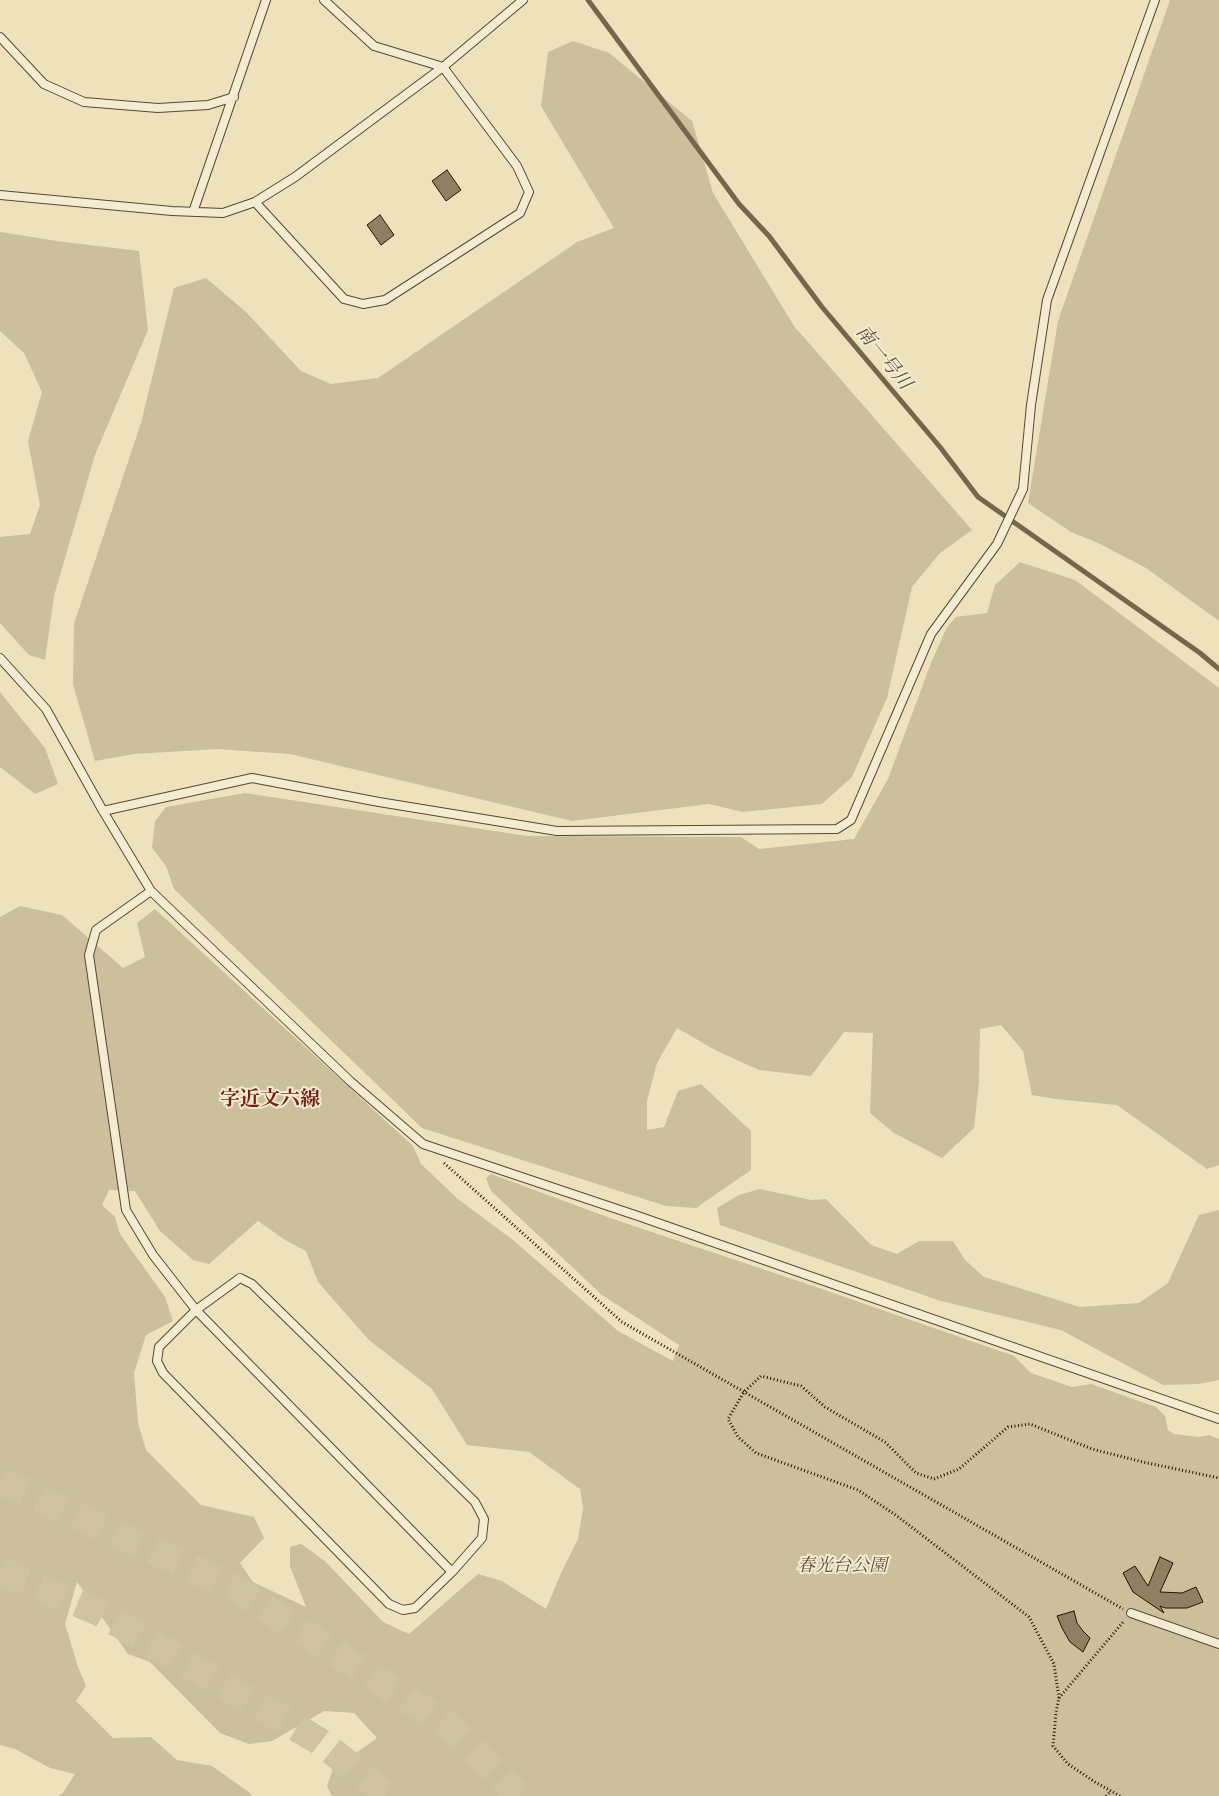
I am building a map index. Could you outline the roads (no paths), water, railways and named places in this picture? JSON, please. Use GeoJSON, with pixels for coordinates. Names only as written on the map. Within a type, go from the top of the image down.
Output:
{"type":"FeatureCollection","features":[{"type":"Feature","properties":{"kind":"lane"},"geometry":{"type":"LineString","coordinates":[[193,212],[266,0]]}},
{"type":"Feature","properties":{"kind":"lane"},"geometry":{"type":"LineString","coordinates":[[255,202],[344,299],[363,304],[385,300],[520,212],[529,192],[517,166],[443,67],[374,46],[324,0]]}},
{"type":"Feature","properties":{"kind":"lane"},"geometry":{"type":"LineString","coordinates":[[0,195],[223,213],[255,202],[295,177],[443,67],[523,0]]}},
{"type":"Feature","properties":{"kind":"lane"},"geometry":{"type":"LineString","coordinates":[[103,811],[252,778],[388,804],[557,831],[837,829],[851,820],[931,634],[997,544],[1023,489],[1031,405],[1047,300],[1155,0]]}},
{"type":"Feature","properties":{"kind":"lane"},"geometry":{"type":"LineString","coordinates":[[0,37],[44,84],[84,102],[158,108],[208,105],[234,97]]}},
{"type":"Feature","properties":{"kind":"lane"},"geometry":{"type":"LineString","coordinates":[[0,658],[46,709],[103,811],[151,891],[350,1081],[423,1144],[638,1216],[1219,1419]]}},
{"type":"Feature","properties":{"kind":"lane"},"geometry":{"type":"LineString","coordinates":[[151,891],[96,930],[89,954],[126,1210],[153,1255],[196,1310],[452,1572]]}},
{"type":"Feature","properties":{"kind":"lane"},"geometry":{"type":"LineString","coordinates":[[240,1278],[252,1284],[474,1502],[484,1519],[482,1538],[452,1572],[415,1608],[403,1610],[389,1604],[163,1373],[157,1361],[159,1347],[196,1310],[240,1278]]}},
{"type":"Feature","properties":{"kind":"lane"},"geometry":{"type":"LineString","coordinates":[[1131,1613],[1219,1644]]}},
{"type":"Feature","properties":{"kind":"waterway","name":"南一号川"},"geometry":{"type":"LineString","coordinates":[[588,0],[739,204],[769,236],[822,307],[940,447],[978,497],[1200,653],[1219,669]]}},
{"type":"Feature","properties":{"kind":"tunnel"},"geometry":{"type":"LineString","coordinates":[[0,1481],[231,1586],[446,1724],[519,1796]]}},
{"type":"Feature","properties":{"kind":"tunnel"},"geometry":{"type":"LineString","coordinates":[[0,1571],[97,1611],[319,1741],[389,1796]]}},
{"type":"Feature","properties":{"kind":"district","name":"字近文六線"},"geometry":{"type":"Point","coordinates":[270,1100]}},
{"type":"Feature","properties":{"kind":"park label","name":"春光台公園"},"geometry":{"type":"Point","coordinates":[842,1567]}}]}
